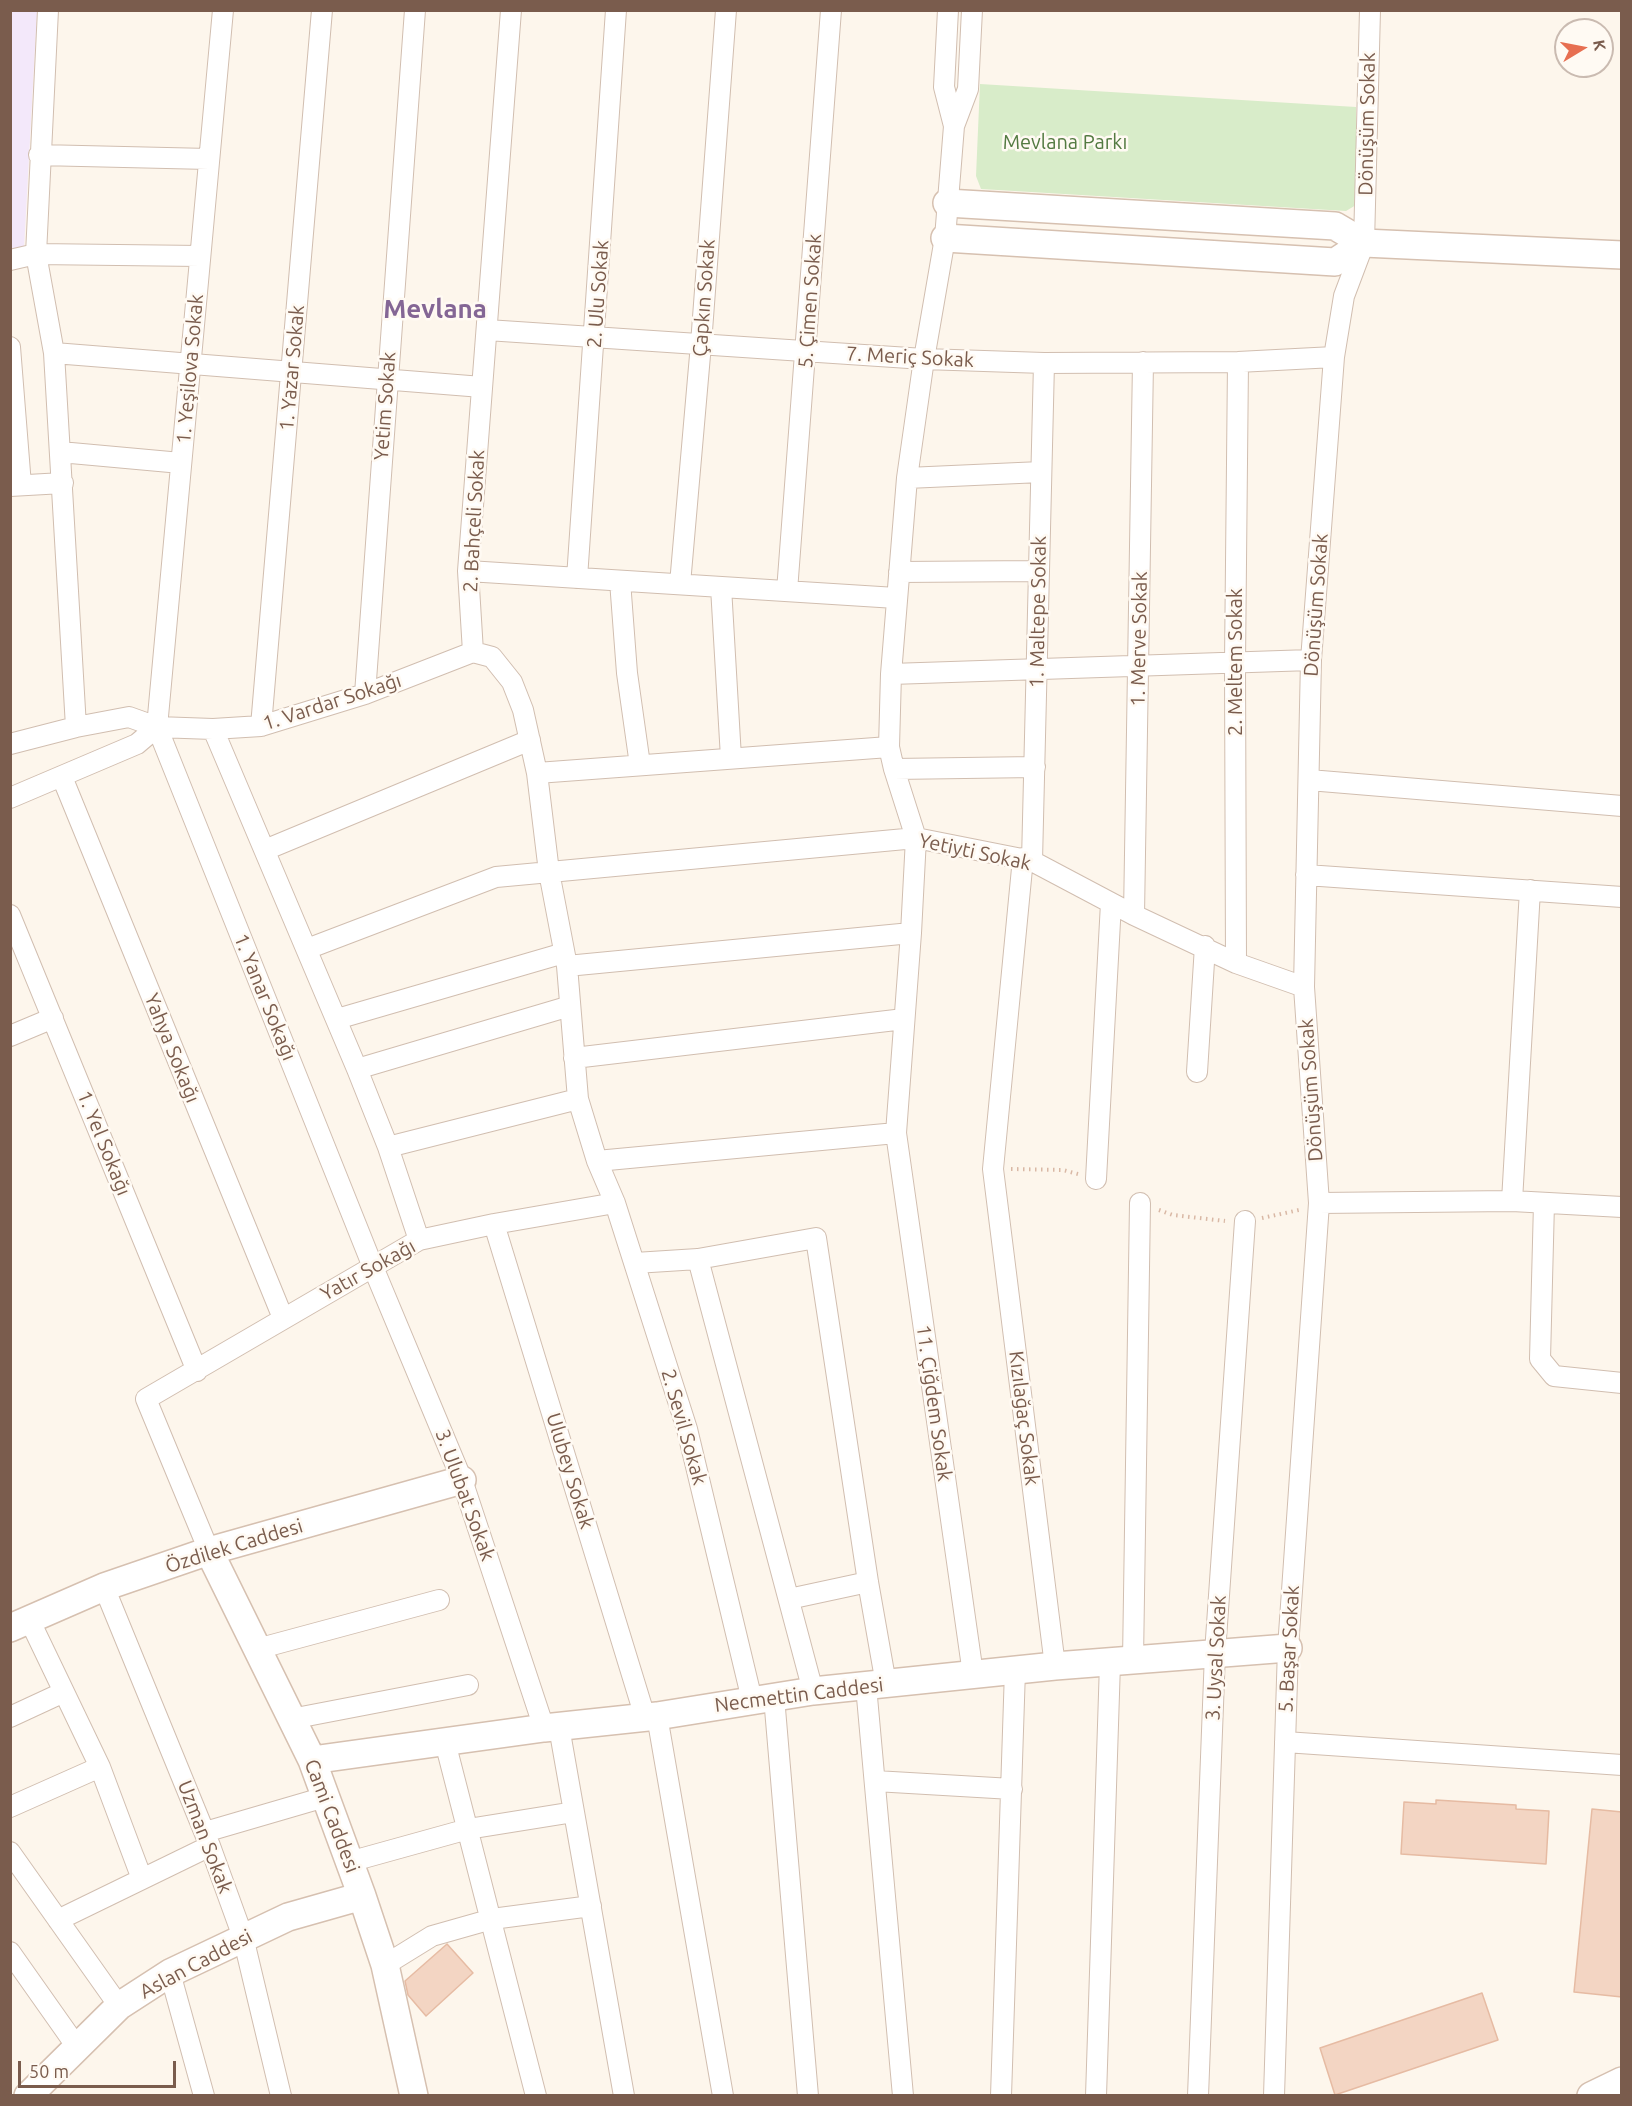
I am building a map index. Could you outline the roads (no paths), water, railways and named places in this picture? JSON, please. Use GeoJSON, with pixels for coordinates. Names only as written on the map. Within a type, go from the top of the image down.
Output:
{"type":"FeatureCollection","features":[{"type":"Feature","properties":{"kind":"main road"},"geometry":{"type":"LineString","coordinates":[[947,203],[1335,226],[1364,243],[1622,255]]}},
{"type":"Feature","properties":{"kind":"main road"},"geometry":{"type":"LineString","coordinates":[[945,238],[1335,262],[1364,243]]}},
{"type":"Feature","properties":{"kind":"main road","name":"Özdilek Caddesi"},"geometry":{"type":"LineString","coordinates":[[20,1623],[104,1587],[208,1551],[462,1480]]}},
{"type":"Feature","properties":{"kind":"main road","name":"Cami Caddesi"},"geometry":{"type":"LineString","coordinates":[[208,1551],[312,1760],[385,1965],[414,2096]]}},
{"type":"Feature","properties":{"kind":"main road","name":"Necmettin Caddesi"},"geometry":{"type":"LineString","coordinates":[[312,1760],[651,1716],[813,1691],[1055,1666],[1288,1648]]}},
{"type":"Feature","properties":{"kind":"main road","name":"Aslan Caddesi"},"geometry":{"type":"LineString","coordinates":[[28,2096],[119,2006],[170,1973],[288,1917],[362,1896]]}},
{"type":"Feature","properties":{"kind":"main road"},"geometry":{"type":"LineString","coordinates":[[1591,2096],[1622,2081]]}},
{"type":"Feature","properties":{"kind":"street"},"geometry":{"type":"LineString","coordinates":[[48,10],[39,154],[36,254],[54,353],[76,727]]}},
{"type":"Feature","properties":{"kind":"street","name":"1. Yeşilova Sokak"},"geometry":{"type":"LineString","coordinates":[[157,727],[223,10]]}},
{"type":"Feature","properties":{"kind":"street","name":"1. Yazar Sokak"},"geometry":{"type":"LineString","coordinates":[[261,726],[322,10]]}},
{"type":"Feature","properties":{"kind":"street","name":"Yetim Sokak"},"geometry":{"type":"LineString","coordinates":[[365,694],[415,10]]}},
{"type":"Feature","properties":{"kind":"street","name":"2. Bahçeli Sokak"},"geometry":{"type":"LineString","coordinates":[[473,652],[468,571],[511,10]]}},
{"type":"Feature","properties":{"kind":"street","name":"2. Ulu Sokak"},"geometry":{"type":"LineString","coordinates":[[577,578],[616,10]]}},
{"type":"Feature","properties":{"kind":"street","name":"Çapkın Sokak"},"geometry":{"type":"LineString","coordinates":[[680,584],[726,10]]}},
{"type":"Feature","properties":{"kind":"street","name":"5. Çimen Sokak"},"geometry":{"type":"LineString","coordinates":[[787,591],[831,10]]}},
{"type":"Feature","properties":{"kind":"street"},"geometry":{"type":"LineString","coordinates":[[948,10],[944,87],[954,126]]}},
{"type":"Feature","properties":{"kind":"street"},"geometry":{"type":"LineString","coordinates":[[916,838],[889,747],[896,598],[907,478],[924,359],[945,238],[954,126],[968,89],[972,10]]}},
{"type":"Feature","properties":{"kind":"street","name":"Dönüşüm Sokak"},"geometry":{"type":"LineString","coordinates":[[1319,1203],[1304,987],[1311,660],[1334,357],[1344,296],[1364,243],[1370,10]]}},
{"type":"Feature","properties":{"kind":"street"},"geometry":{"type":"LineString","coordinates":[[39,154],[209,159]]}},
{"type":"Feature","properties":{"kind":"street"},"geometry":{"type":"LineString","coordinates":[[10,260],[36,254],[200,256]]}},
{"type":"Feature","properties":{"kind":"street","name":"7. Meriç Sokak"},"geometry":{"type":"LineString","coordinates":[[487,330],[924,359],[1044,363],[1238,362],[1334,357]]}},
{"type":"Feature","properties":{"kind":"street"},"geometry":{"type":"LineString","coordinates":[[10,347],[16,485],[63,483]]}},
{"type":"Feature","properties":{"kind":"street"},"geometry":{"type":"LineString","coordinates":[[54,353],[482,387]]}},
{"type":"Feature","properties":{"kind":"street","name":"1. Merve Sokak"},"geometry":{"type":"LineString","coordinates":[[1134,915],[1143,362]]}},
{"type":"Feature","properties":{"kind":"street","name":"2. Meltem Sokak"},"geometry":{"type":"LineString","coordinates":[[1236,963],[1235,663],[1238,362]]}},
{"type":"Feature","properties":{"kind":"street","name":"1. Maltepe Sokak"},"geometry":{"type":"LineString","coordinates":[[1027,859],[1035,766],[1044,363]]}},
{"type":"Feature","properties":{"kind":"street"},"geometry":{"type":"LineString","coordinates":[[60,452],[181,463]]}},
{"type":"Feature","properties":{"kind":"street"},"geometry":{"type":"LineString","coordinates":[[907,478],[1041,472]]}},
{"type":"Feature","properties":{"kind":"street"},"geometry":{"type":"LineString","coordinates":[[468,571],[896,598]]}},
{"type":"Feature","properties":{"kind":"street"},"geometry":{"type":"LineString","coordinates":[[899,572],[1039,572]]}},
{"type":"Feature","properties":{"kind":"street"},"geometry":{"type":"LineString","coordinates":[[620,581],[627,673],[640,765]]}},
{"type":"Feature","properties":{"kind":"street"},"geometry":{"type":"LineString","coordinates":[[722,587],[731,758]]}},
{"type":"Feature","properties":{"kind":"street"},"geometry":{"type":"LineString","coordinates":[[473,652],[492,657],[512,682],[523,710],[537,773],[549,872],[566,959],[578,1099],[597,1161],[896,1132]]}},
{"type":"Feature","properties":{"kind":"street","name":"1. Vardar Sokağı"},"geometry":{"type":"LineString","coordinates":[[10,744],[76,727],[129,717],[157,727],[213,729],[261,726],[365,694],[473,652]]}},
{"type":"Feature","properties":{"kind":"street"},"geometry":{"type":"LineString","coordinates":[[891,674],[1311,660]]}},
{"type":"Feature","properties":{"kind":"street"},"geometry":{"type":"LineString","coordinates":[[10,798],[136,744],[157,727]]}},
{"type":"Feature","properties":{"kind":"street","name":"1. Yanar Sokağı"},"geometry":{"type":"LineString","coordinates":[[157,727],[373,1267]]}},
{"type":"Feature","properties":{"kind":"street"},"geometry":{"type":"LineString","coordinates":[[213,729],[337,1019],[388,1147],[419,1240]]}},
{"type":"Feature","properties":{"kind":"street"},"geometry":{"type":"LineString","coordinates":[[265,850],[530,741]]}},
{"type":"Feature","properties":{"kind":"street"},"geometry":{"type":"LineString","coordinates":[[537,773],[889,747]]}},
{"type":"Feature","properties":{"kind":"street"},"geometry":{"type":"LineString","coordinates":[[894,769],[1035,766]]}},
{"type":"Feature","properties":{"kind":"street","name":"Yahya Sokağı"},"geometry":{"type":"LineString","coordinates":[[62,777],[283,1318]]}},
{"type":"Feature","properties":{"kind":"street"},"geometry":{"type":"LineString","coordinates":[[1309,780],[1622,806]]}},
{"type":"Feature","properties":{"kind":"street","name":"Yetiyti Sokak"},"geometry":{"type":"LineString","coordinates":[[307,949],[496,877],[916,838],[1027,859],[1134,915],[1205,946],[1236,963],[1304,987]]}},
{"type":"Feature","properties":{"kind":"street","name":"11. Çiğdem Sokak"},"geometry":{"type":"LineString","coordinates":[[916,838],[896,1132],[972,1674]]}},
{"type":"Feature","properties":{"kind":"street","name":"Kızılağaç Sokak"},"geometry":{"type":"LineString","coordinates":[[1027,859],[993,1169],[1055,1666]]}},
{"type":"Feature","properties":{"kind":"street"},"geometry":{"type":"LineString","coordinates":[[1306,875],[1622,897]]}},
{"type":"Feature","properties":{"kind":"street"},"geometry":{"type":"LineString","coordinates":[[1512,1201],[1530,891]]}},
{"type":"Feature","properties":{"kind":"street"},"geometry":{"type":"LineString","coordinates":[[1096,1179],[1111,903]]}},
{"type":"Feature","properties":{"kind":"street","name":"1. Yel Sokağı"},"geometry":{"type":"LineString","coordinates":[[10,915],[197,1371]]}},
{"type":"Feature","properties":{"kind":"street"},"geometry":{"type":"LineString","coordinates":[[337,1019],[566,959],[911,933]]}},
{"type":"Feature","properties":{"kind":"street"},"geometry":{"type":"LineString","coordinates":[[1197,1072],[1205,946]]}},
{"type":"Feature","properties":{"kind":"street"},"geometry":{"type":"LineString","coordinates":[[357,1069],[570,1006]]}},
{"type":"Feature","properties":{"kind":"street"},"geometry":{"type":"LineString","coordinates":[[10,1036],[53,1018]]}},
{"type":"Feature","properties":{"kind":"street"},"geometry":{"type":"LineString","coordinates":[[574,1058],[904,1019]]}},
{"type":"Feature","properties":{"kind":"street"},"geometry":{"type":"LineString","coordinates":[[388,1147],[578,1099]]}},
{"type":"Feature","properties":{"kind":"street","name":"2. Sevil Sokak"},"geometry":{"type":"LineString","coordinates":[[597,1161],[615,1203],[687,1429],[763,1698],[808,2096]]}},
{"type":"Feature","properties":{"kind":"street"},"geometry":{"type":"LineString","coordinates":[[1319,1203],[1512,1201],[1622,1207]]}},
{"type":"Feature","properties":{"kind":"street","name":"Yatır Sokağı"},"geometry":{"type":"LineString","coordinates":[[208,1551],[146,1399],[419,1240],[494,1224],[615,1203]]}},
{"type":"Feature","properties":{"kind":"street"},"geometry":{"type":"LineString","coordinates":[[1096,2096],[1122,1661],[1140,1203]]}},
{"type":"Feature","properties":{"kind":"street","name":"5. Başar Sokak"},"geometry":{"type":"LineString","coordinates":[[1274,2096],[1288,1648],[1319,1203]]}},
{"type":"Feature","properties":{"kind":"street"},"geometry":{"type":"LineString","coordinates":[[1544,1203],[1540,1359],[1554,1377],[1622,1383]]}},
{"type":"Feature","properties":{"kind":"street","name":"3. Uysal Sokak"},"geometry":{"type":"LineString","coordinates":[[1198,2096],[1215,1653],[1245,1221]]}},
{"type":"Feature","properties":{"kind":"street","name":"Ulubey Sokak"},"geometry":{"type":"LineString","coordinates":[[494,1224],[651,1716],[723,2096]]}},
{"type":"Feature","properties":{"kind":"street"},"geometry":{"type":"LineString","coordinates":[[634,1263],[698,1259],[816,1238],[868,1582],[876,1685],[875,1781],[903,2096]]}},
{"type":"Feature","properties":{"kind":"street"},"geometry":{"type":"LineString","coordinates":[[698,1259],[813,1691]]}},
{"type":"Feature","properties":{"kind":"street","name":"3. Ulubat Sokak"},"geometry":{"type":"LineString","coordinates":[[373,1267],[462,1480],[551,1728],[574,1812],[624,2096]]}},
{"type":"Feature","properties":{"kind":"street"},"geometry":{"type":"LineString","coordinates":[[789,1599],[868,1582]]}},
{"type":"Feature","properties":{"kind":"street","name":"Uzman Sokak"},"geometry":{"type":"LineString","coordinates":[[104,1587],[208,1839],[243,1937],[281,2096]]}},
{"type":"Feature","properties":{"kind":"street"},"geometry":{"type":"LineString","coordinates":[[257,1649],[439,1600]]}},
{"type":"Feature","properties":{"kind":"street"},"geometry":{"type":"LineString","coordinates":[[20,1623],[64,1692],[100,1767],[141,1879]]}},
{"type":"Feature","properties":{"kind":"street"},"geometry":{"type":"LineString","coordinates":[[1001,2096],[1016,1670]]}},
{"type":"Feature","properties":{"kind":"street"},"geometry":{"type":"LineString","coordinates":[[291,1719],[468,1685]]}},
{"type":"Feature","properties":{"kind":"street"},"geometry":{"type":"LineString","coordinates":[[10,1717],[64,1692]]}},
{"type":"Feature","properties":{"kind":"street"},"geometry":{"type":"LineString","coordinates":[[446,1742],[536,2096]]}},
{"type":"Feature","properties":{"kind":"street"},"geometry":{"type":"LineString","coordinates":[[1285,1742],[1622,1765]]}},
{"type":"Feature","properties":{"kind":"street"},"geometry":{"type":"LineString","coordinates":[[10,1807],[100,1767]]}},
{"type":"Feature","properties":{"kind":"street"},"geometry":{"type":"LineString","coordinates":[[875,1781],[1012,1789]]}},
{"type":"Feature","properties":{"kind":"street"},"geometry":{"type":"LineString","coordinates":[[58,1920],[141,1879],[208,1839],[325,1797]]}},
{"type":"Feature","properties":{"kind":"street"},"geometry":{"type":"LineString","coordinates":[[350,1863],[468,1829],[574,1812]]}},
{"type":"Feature","properties":{"kind":"street"},"geometry":{"type":"LineString","coordinates":[[10,1852],[119,2006]]}},
{"type":"Feature","properties":{"kind":"street"},"geometry":{"type":"LineString","coordinates":[[385,1965],[432,1936],[492,1919],[591,1906]]}},
{"type":"Feature","properties":{"kind":"street"},"geometry":{"type":"LineString","coordinates":[[10,1952],[77,2047]]}},
{"type":"Feature","properties":{"kind":"street"},"geometry":{"type":"LineString","coordinates":[[170,1973],[204,2096]]}},
{"type":"Feature","properties":{"kind":"district","name":"Mevlana"},"geometry":{"type":"Point","coordinates":[435,309]}},
{"type":"Feature","properties":{"kind":"park label","name":"Mevlana Parkı"},"geometry":{"type":"Point","coordinates":[1065,142]}}]}
